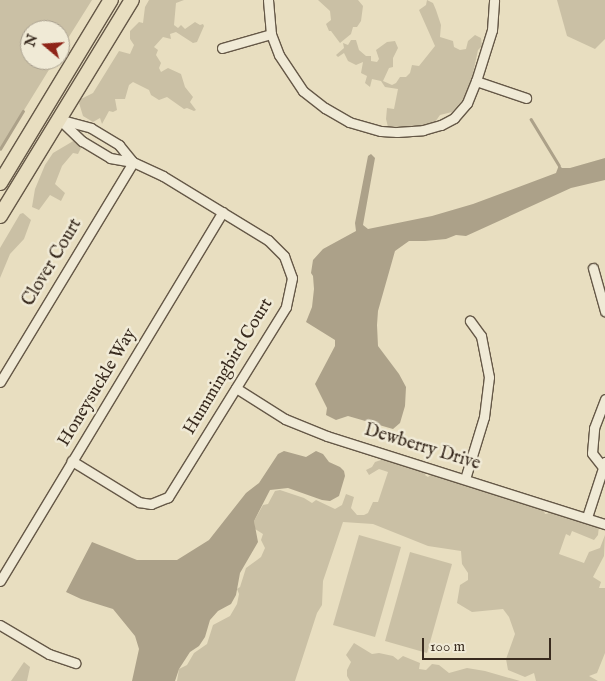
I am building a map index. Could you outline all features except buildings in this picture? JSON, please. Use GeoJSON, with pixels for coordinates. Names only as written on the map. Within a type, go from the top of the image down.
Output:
{"type":"FeatureCollection","features":[{"type":"Feature","properties":{"kind":"main road"},"geometry":{"type":"LineString","coordinates":[[0,184],[112,0]]}},
{"type":"Feature","properties":{"kind":"main road"},"geometry":{"type":"LineString","coordinates":[[0,216],[132,0]]}},
{"type":"Feature","properties":{"kind":"street"},"geometry":{"type":"LineString","coordinates":[[268,0],[271,34],[286,68],[303,91],[331,112],[366,128],[397,132],[423,130],[442,125],[460,111],[471,94],[492,30],[494,0]]}},
{"type":"Feature","properties":{"kind":"street"},"geometry":{"type":"LineString","coordinates":[[222,48],[271,34]]}},
{"type":"Feature","properties":{"kind":"street"},"geometry":{"type":"LineString","coordinates":[[476,81],[526,98]]}},
{"type":"Feature","properties":{"kind":"street","name":"Hummingbird Court"},"geometry":{"type":"LineString","coordinates":[[59,119],[91,128],[119,145],[133,162]]}},
{"type":"Feature","properties":{"kind":"street","name":"Hummingbird Court"},"geometry":{"type":"LineString","coordinates":[[59,119],[82,141],[110,158],[133,162],[163,176],[274,245],[284,256],[292,278],[290,296],[286,307],[171,494],[160,502],[147,504],[139,502],[72,461]]}},
{"type":"Feature","properties":{"kind":"street","name":"Clover Court"},"geometry":{"type":"LineString","coordinates":[[0,382],[133,162]]}},
{"type":"Feature","properties":{"kind":"street","name":"Honeysuckle Way"},"geometry":{"type":"LineString","coordinates":[[0,581],[223,212]]}},
{"type":"Feature","properties":{"kind":"street"},"geometry":{"type":"LineString","coordinates":[[593,268],[605,311]]}},
{"type":"Feature","properties":{"kind":"street"},"geometry":{"type":"LineString","coordinates":[[465,479],[484,417],[489,377],[481,336],[470,321]]}},
{"type":"Feature","properties":{"kind":"street","name":"Dewberry Drive"},"geometry":{"type":"LineString","coordinates":[[236,388],[300,426],[605,524]]}},
{"type":"Feature","properties":{"kind":"street"},"geometry":{"type":"LineString","coordinates":[[587,517],[603,464],[592,453],[594,428],[605,399]]}},
{"type":"Feature","properties":{"kind":"street"},"geometry":{"type":"LineString","coordinates":[[0,625],[49,654],[75,663]]}},
{"type":"Feature","properties":{"kind":"shaded area"},"geometry":{"type":"Polygon","coordinates":[[[0,0],[92,0],[70,35],[70,20],[20,20],[20,70],[49,70],[0,149],[0,0]]]}},
{"type":"Feature","properties":{"kind":"shaded area"},"geometry":{"type":"Polygon","coordinates":[[[149,0],[184,0],[176,3],[174,25],[178,28],[181,25],[185,29],[195,22],[204,26],[197,42],[193,43],[176,32],[170,34],[171,39],[163,37],[154,47],[158,50],[156,55],[161,63],[159,68],[161,72],[168,68],[181,74],[185,87],[193,97],[190,102],[196,110],[184,109],[167,97],[159,100],[151,95],[149,90],[133,82],[129,85],[125,99],[115,99],[117,110],[109,111],[102,124],[100,118],[93,122],[83,116],[79,103],[81,99],[93,93],[119,51],[130,54],[134,45],[130,39],[130,31],[139,22],[143,23],[145,7],[149,0]]]}},
{"type":"Feature","properties":{"kind":"shaded area"},"geometry":{"type":"Polygon","coordinates":[[[318,0],[358,0],[363,6],[361,21],[357,27],[353,27],[351,34],[340,43],[329,31],[326,24],[331,20],[330,11],[318,0]]]}},
{"type":"Feature","properties":{"kind":"shaded area"},"geometry":{"type":"Polygon","coordinates":[[[427,0],[433,3],[436,10],[441,25],[440,37],[453,41],[454,47],[460,50],[466,49],[468,41],[475,35],[481,38],[482,46],[478,50],[472,78],[464,98],[452,112],[440,115],[435,122],[410,129],[388,127],[386,119],[387,108],[394,109],[398,89],[385,87],[381,81],[372,79],[370,87],[365,83],[367,76],[361,73],[363,62],[356,65],[348,61],[344,53],[338,57],[336,55],[344,48],[343,43],[348,45],[351,40],[356,40],[359,50],[366,56],[371,56],[371,61],[377,62],[379,59],[376,50],[387,42],[395,41],[398,48],[393,58],[393,67],[389,68],[383,81],[392,85],[400,77],[406,77],[410,73],[412,65],[419,66],[435,46],[419,10],[426,5],[427,0]]]}},
{"type":"Feature","properties":{"kind":"shaded area"},"geometry":{"type":"Polygon","coordinates":[[[557,0],[605,0],[605,39],[595,49],[567,36],[557,0]]]}},
{"type":"Feature","properties":{"kind":"shaded area"},"geometry":{"type":"Polygon","coordinates":[[[75,140],[82,146],[78,154],[73,153],[62,166],[55,184],[65,193],[61,201],[50,195],[39,210],[32,207],[35,189],[45,165],[53,153],[75,140]]]}},
{"type":"Feature","properties":{"kind":"shaded area"},"geometry":{"type":"Polygon","coordinates":[[[371,154],[375,158],[363,225],[368,229],[432,216],[473,204],[556,173],[559,165],[562,168],[570,168],[605,158],[605,180],[571,188],[466,236],[456,235],[446,239],[409,241],[395,251],[378,311],[377,325],[378,346],[399,374],[406,387],[405,406],[400,423],[393,429],[348,416],[336,420],[326,415],[327,408],[315,384],[335,346],[335,340],[306,322],[312,307],[314,289],[311,273],[313,260],[323,249],[356,231],[355,223],[368,156],[371,154]]]}},
{"type":"Feature","properties":{"kind":"shaded area"},"geometry":{"type":"Polygon","coordinates":[[[23,213],[31,220],[24,239],[10,254],[0,278],[0,248],[20,214],[23,213]]]}},
{"type":"Feature","properties":{"kind":"shaded area"},"geometry":{"type":"Polygon","coordinates":[[[284,451],[306,457],[316,451],[323,454],[329,462],[340,467],[344,471],[345,476],[339,496],[330,501],[288,488],[270,490],[254,521],[258,542],[240,573],[236,595],[231,604],[218,611],[210,620],[205,637],[199,646],[190,652],[179,669],[175,681],[132,681],[139,649],[135,636],[113,609],[66,592],[92,542],[137,560],[177,560],[209,540],[246,493],[259,483],[278,454],[284,451]]]}},
{"type":"Feature","properties":{"kind":"shaded area"},"geometry":{"type":"Polygon","coordinates":[[[384,459],[426,472],[425,475],[428,477],[431,474],[444,477],[543,508],[545,514],[555,512],[599,526],[598,535],[594,540],[572,531],[570,536],[566,534],[559,554],[584,563],[589,552],[600,548],[605,535],[604,556],[593,577],[601,582],[599,588],[605,588],[605,653],[597,673],[589,676],[598,681],[536,681],[534,673],[525,677],[508,670],[506,659],[515,634],[509,617],[503,609],[472,612],[457,603],[460,585],[468,580],[468,573],[462,564],[461,551],[428,546],[373,524],[343,522],[323,581],[322,605],[317,613],[295,681],[177,681],[179,669],[187,665],[194,653],[207,644],[213,625],[230,616],[237,604],[239,594],[237,589],[240,587],[246,568],[261,557],[265,548],[261,540],[263,534],[255,529],[254,521],[263,505],[268,504],[275,491],[280,490],[304,498],[312,503],[316,500],[335,509],[342,505],[346,494],[354,497],[351,508],[357,515],[364,515],[368,513],[373,502],[378,502],[388,472],[379,469],[369,475],[366,470],[372,467],[375,462],[384,459]]]}},
{"type":"Feature","properties":{"kind":"shaded area"},"geometry":{"type":"Polygon","coordinates":[[[359,535],[401,547],[375,637],[333,625],[359,535]]]}},
{"type":"Feature","properties":{"kind":"shaded area"},"geometry":{"type":"Polygon","coordinates":[[[410,552],[452,564],[427,653],[385,641],[410,552]]]}},
{"type":"Feature","properties":{"kind":"shaded area"},"geometry":{"type":"Polygon","coordinates":[[[354,643],[372,654],[379,653],[393,656],[398,660],[403,656],[420,663],[419,669],[426,670],[432,664],[439,665],[449,673],[467,668],[520,681],[350,681],[347,676],[347,670],[351,662],[346,655],[354,643]]]}},
{"type":"Feature","properties":{"kind":"shaded area"},"geometry":{"type":"Polygon","coordinates":[[[24,662],[30,667],[27,681],[11,681],[24,662]]]}},
{"type":"Feature","properties":{"kind":"waterway"},"geometry":{"type":"LineString","coordinates":[[0,149],[23,111]]}},
{"type":"Feature","properties":{"kind":"waterway"},"geometry":{"type":"LineString","coordinates":[[531,119],[559,165]]}}]}
